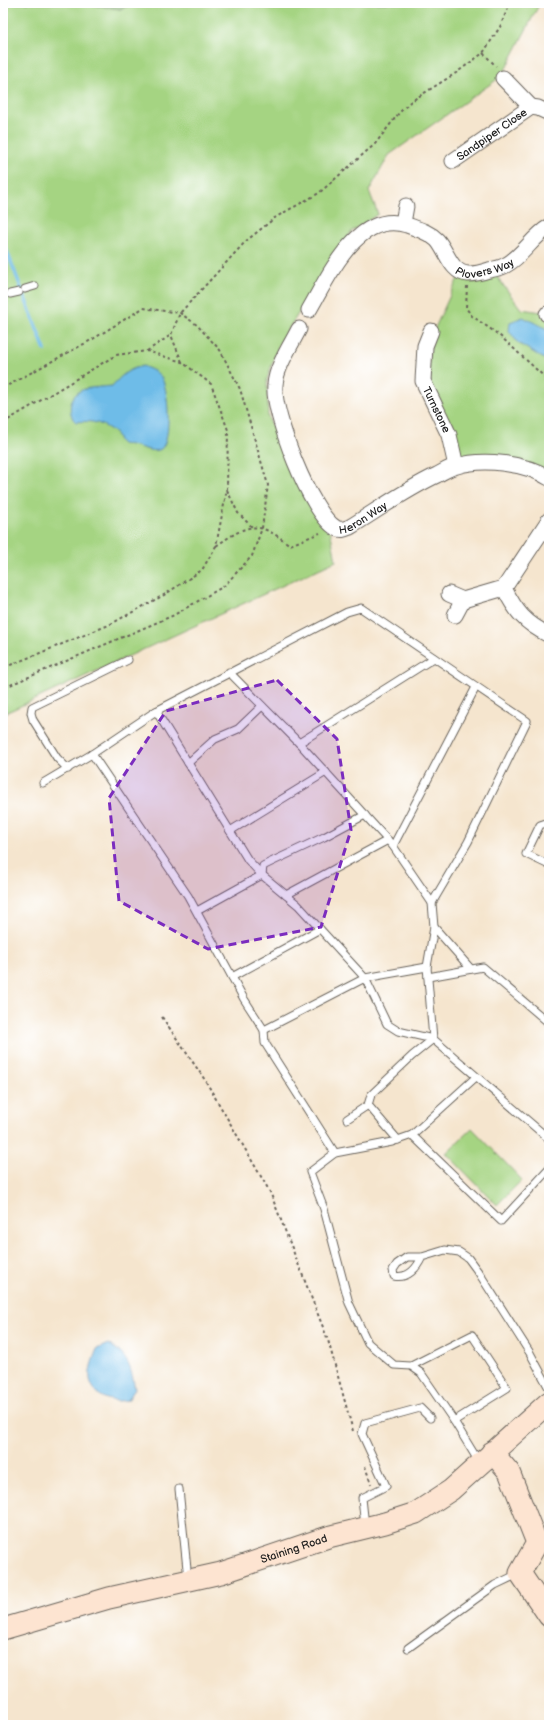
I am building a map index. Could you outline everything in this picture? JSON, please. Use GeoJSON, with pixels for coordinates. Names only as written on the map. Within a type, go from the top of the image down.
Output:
{"type":"FeatureCollection","features":[{"type":"Feature","properties":{"kind":"street","name":"Sandpiper Close"},"geometry":{"type":"LineString","coordinates":[[503,78],[531,107],[538,108],[549,113]]}},
{"type":"Feature","properties":{"kind":"street","name":"Sandpiper Close"},"geometry":{"type":"LineString","coordinates":[[453,161],[531,107]]}},
{"type":"Feature","properties":{"kind":"street"},"geometry":{"type":"LineString","coordinates":[[403,223],[406,206]]}},
{"type":"Feature","properties":{"kind":"street","name":"Plovers Way"},"geometry":{"type":"LineString","coordinates":[[309,310],[340,259],[355,240],[372,227],[381,223],[403,223],[423,230],[432,236],[442,247],[456,269],[468,274],[485,272],[507,264],[533,239],[549,227]]}},
{"type":"Feature","properties":{"kind":"street","name":"Heron Way"},"geometry":{"type":"LineString","coordinates":[[299,329],[278,372],[275,384],[275,396],[294,461],[305,487],[328,522],[335,528],[344,530],[350,527],[424,481],[456,466],[487,463],[506,464],[531,470],[549,478]]}},
{"type":"Feature","properties":{"kind":"street","name":"Turnstone"},"geometry":{"type":"LineString","coordinates":[[431,331],[425,346],[423,381],[447,431],[456,466]]}},
{"type":"Feature","properties":{"kind":"street"},"geometry":{"type":"LineString","coordinates":[[455,614],[456,597],[504,588],[549,520]]}},
{"type":"Feature","properties":{"kind":"street"},"geometry":{"type":"LineString","coordinates":[[504,588],[513,607],[527,623],[549,635]]}},
{"type":"Feature","properties":{"kind":"street","name":"Staining Road"},"geometry":{"type":"LineString","coordinates":[[3,1629],[102,1600],[221,1573],[328,1537],[416,1513],[451,1490],[549,1402]]}},
{"type":"Feature","properties":{"kind":"street"},"geometry":{"type":"LineString","coordinates":[[486,1458],[509,1472],[537,1543],[520,1573],[549,1616]]}},
{"type":"Feature","properties":{"kind":"lane"},"geometry":{"type":"LineString","coordinates":[[10,294],[35,286]]}},
{"type":"Feature","properties":{"kind":"lane"},"geometry":{"type":"LineString","coordinates":[[43,783],[92,754],[156,711],[347,612],[361,608],[527,721],[468,842],[432,903]]}},
{"type":"Feature","properties":{"kind":"lane"},"geometry":{"type":"LineString","coordinates":[[299,743],[434,658]]}},
{"type":"Feature","properties":{"kind":"lane"},"geometry":{"type":"LineString","coordinates":[[68,769],[57,758],[33,720],[30,713],[32,707],[128,660]]}},
{"type":"Feature","properties":{"kind":"lane"},"geometry":{"type":"LineString","coordinates":[[229,672],[299,743],[388,840],[432,903],[434,928],[427,967],[433,1039]]}},
{"type":"Feature","properties":{"kind":"lane"},"geometry":{"type":"LineString","coordinates":[[393,846],[476,687]]}},
{"type":"Feature","properties":{"kind":"lane"},"geometry":{"type":"LineString","coordinates":[[188,763],[215,739],[238,729],[262,706]]}},
{"type":"Feature","properties":{"kind":"lane"},"geometry":{"type":"LineString","coordinates":[[156,711],[248,860],[262,875],[298,905],[365,978],[387,1024],[398,1031],[433,1039],[549,1139]]}},
{"type":"Feature","properties":{"kind":"lane"},"geometry":{"type":"LineString","coordinates":[[92,754],[188,896],[232,977],[264,1030],[265,1043],[335,1152]]}},
{"type":"Feature","properties":{"kind":"lane"},"geometry":{"type":"LineString","coordinates":[[230,831],[326,772]]}},
{"type":"Feature","properties":{"kind":"lane"},"geometry":{"type":"LineString","coordinates":[[262,875],[263,866],[324,837],[365,815]]}},
{"type":"Feature","properties":{"kind":"lane"},"geometry":{"type":"LineString","coordinates":[[549,822],[540,825],[526,854],[549,865]]}},
{"type":"Feature","properties":{"kind":"lane"},"geometry":{"type":"LineString","coordinates":[[286,895],[388,840]]}},
{"type":"Feature","properties":{"kind":"lane"},"geometry":{"type":"LineString","coordinates":[[197,911],[262,875]]}},
{"type":"Feature","properties":{"kind":"lane"},"geometry":{"type":"LineString","coordinates":[[434,928],[471,970]]}},
{"type":"Feature","properties":{"kind":"lane"},"geometry":{"type":"LineString","coordinates":[[232,977],[320,929]]}},
{"type":"Feature","properties":{"kind":"lane"},"geometry":{"type":"LineString","coordinates":[[264,1030],[365,978],[427,967]]}},
{"type":"Feature","properties":{"kind":"lane"},"geometry":{"type":"LineString","coordinates":[[428,977],[483,967],[549,1023]]}},
{"type":"Feature","properties":{"kind":"lane"},"geometry":{"type":"LineString","coordinates":[[347,1119],[368,1105],[371,1095],[412,1056],[433,1039]]}},
{"type":"Feature","properties":{"kind":"lane"},"geometry":{"type":"LineString","coordinates":[[476,1077],[412,1136],[335,1152],[310,1172],[324,1209],[349,1303],[368,1343],[394,1365],[411,1366],[421,1372],[454,1421],[486,1458]]}},
{"type":"Feature","properties":{"kind":"lane"},"geometry":{"type":"LineString","coordinates":[[368,1105],[398,1140]]}},
{"type":"Feature","properties":{"kind":"lane"},"geometry":{"type":"LineString","coordinates":[[412,1136],[501,1221],[549,1169]]}},
{"type":"Feature","properties":{"kind":"lane"},"geometry":{"type":"LineString","coordinates":[[422,1257],[445,1250],[459,1252],[468,1258],[488,1286],[530,1353],[549,1388]]}},
{"type":"Feature","properties":{"kind":"lane"},"geometry":{"type":"LineString","coordinates":[[411,1366],[472,1335],[507,1388],[454,1421]]}},
{"type":"Feature","properties":{"kind":"lane"},"geometry":{"type":"LineString","coordinates":[[365,1528],[362,1498],[386,1486],[362,1434],[365,1423],[420,1408],[430,1418]]}},
{"type":"Feature","properties":{"kind":"lane"},"geometry":{"type":"LineString","coordinates":[[178,1489],[188,1581]]}},
{"type":"Feature","properties":{"kind":"lane"},"geometry":{"type":"LineString","coordinates":[[408,1648],[495,1585],[520,1573]]}},
{"type":"Feature","properties":{"kind":"path"},"geometry":{"type":"LineString","coordinates":[[147,351],[171,335],[180,313],[207,282],[256,231],[276,217],[319,193],[375,144],[399,113],[410,102],[456,73],[483,53],[500,27],[510,3]]}},
{"type":"Feature","properties":{"kind":"path"},"geometry":{"type":"LineString","coordinates":[[468,274],[466,308],[472,316],[499,335],[549,381]]}},
{"type":"Feature","properties":{"kind":"path"},"geometry":{"type":"LineString","coordinates":[[3,388],[93,339],[143,308],[180,313],[197,324],[220,350],[240,389],[268,485],[262,528],[252,556],[224,586],[172,616],[3,688]]}},
{"type":"Feature","properties":{"kind":"path"},"geometry":{"type":"LineString","coordinates":[[171,335],[182,362]]}},
{"type":"Feature","properties":{"kind":"path"},"geometry":{"type":"LineString","coordinates":[[3,423],[116,355],[147,351],[182,362],[211,384],[228,430],[227,489],[216,546],[202,570],[164,595],[109,625],[3,668]]}},
{"type":"Feature","properties":{"kind":"path"},"geometry":{"type":"LineString","coordinates":[[227,489],[238,513],[252,527]]}},
{"type":"Feature","properties":{"kind":"path"},"geometry":{"type":"LineString","coordinates":[[216,546],[237,531],[252,527],[262,528],[274,533],[290,545],[335,528]]}},
{"type":"Feature","properties":{"kind":"path"},"geometry":{"type":"LineString","coordinates":[[162,1017],[205,1080],[270,1192],[328,1340],[354,1433]]}},
{"type":"Feature","properties":{"kind":"path"},"geometry":{"type":"LineString","coordinates":[[364,1462],[374,1492]]}},
{"type":"Feature","properties":{"kind":"highlighted area"},"geometry":{"type":"Polygon","coordinates":[[[277,680],[337,739],[351,830],[321,927],[208,949],[119,901],[109,798],[166,711],[277,680]]]}},
{"type":"Feature","properties":{"kind":"green space"},"geometry":{"type":"Polygon","coordinates":[[[3,3],[78,3],[120,9],[137,3],[540,3],[502,76],[389,155],[369,191],[378,214],[352,231],[279,344],[267,379],[268,417],[293,473],[330,529],[336,561],[3,714],[3,3]]]}},
{"type":"Feature","properties":{"kind":"green space"},"geometry":{"type":"Polygon","coordinates":[[[78,3],[137,3],[120,9],[78,3]]]}},
{"type":"Feature","properties":{"kind":"green space"},"geometry":{"type":"Polygon","coordinates":[[[495,274],[521,309],[542,312],[549,321],[549,476],[463,462],[430,384],[429,355],[434,330],[459,276],[495,274]]]}},
{"type":"Feature","properties":{"kind":"green space"},"geometry":{"type":"Polygon","coordinates":[[[472,1128],[522,1180],[497,1205],[446,1153],[472,1128]]]}},
{"type":"Feature","properties":{"kind":"water"},"geometry":{"type":"Polygon","coordinates":[[[523,317],[549,330],[549,362],[518,343],[509,331],[510,322],[523,317]]]}},
{"type":"Feature","properties":{"kind":"water"},"geometry":{"type":"Polygon","coordinates":[[[143,366],[161,377],[166,392],[168,425],[167,436],[161,449],[154,451],[122,444],[116,434],[107,427],[98,423],[87,421],[76,422],[73,419],[70,407],[74,396],[80,391],[95,387],[112,386],[126,373],[143,366]]]}},
{"type":"Feature","properties":{"kind":"water"},"geometry":{"type":"Polygon","coordinates":[[[108,1344],[115,1348],[128,1362],[135,1389],[128,1400],[117,1401],[106,1399],[97,1393],[91,1383],[90,1370],[97,1349],[108,1344]]]}},
{"type":"Feature","properties":{"kind":"waterway"},"geometry":{"type":"LineString","coordinates":[[3,241],[45,350]]}}]}
